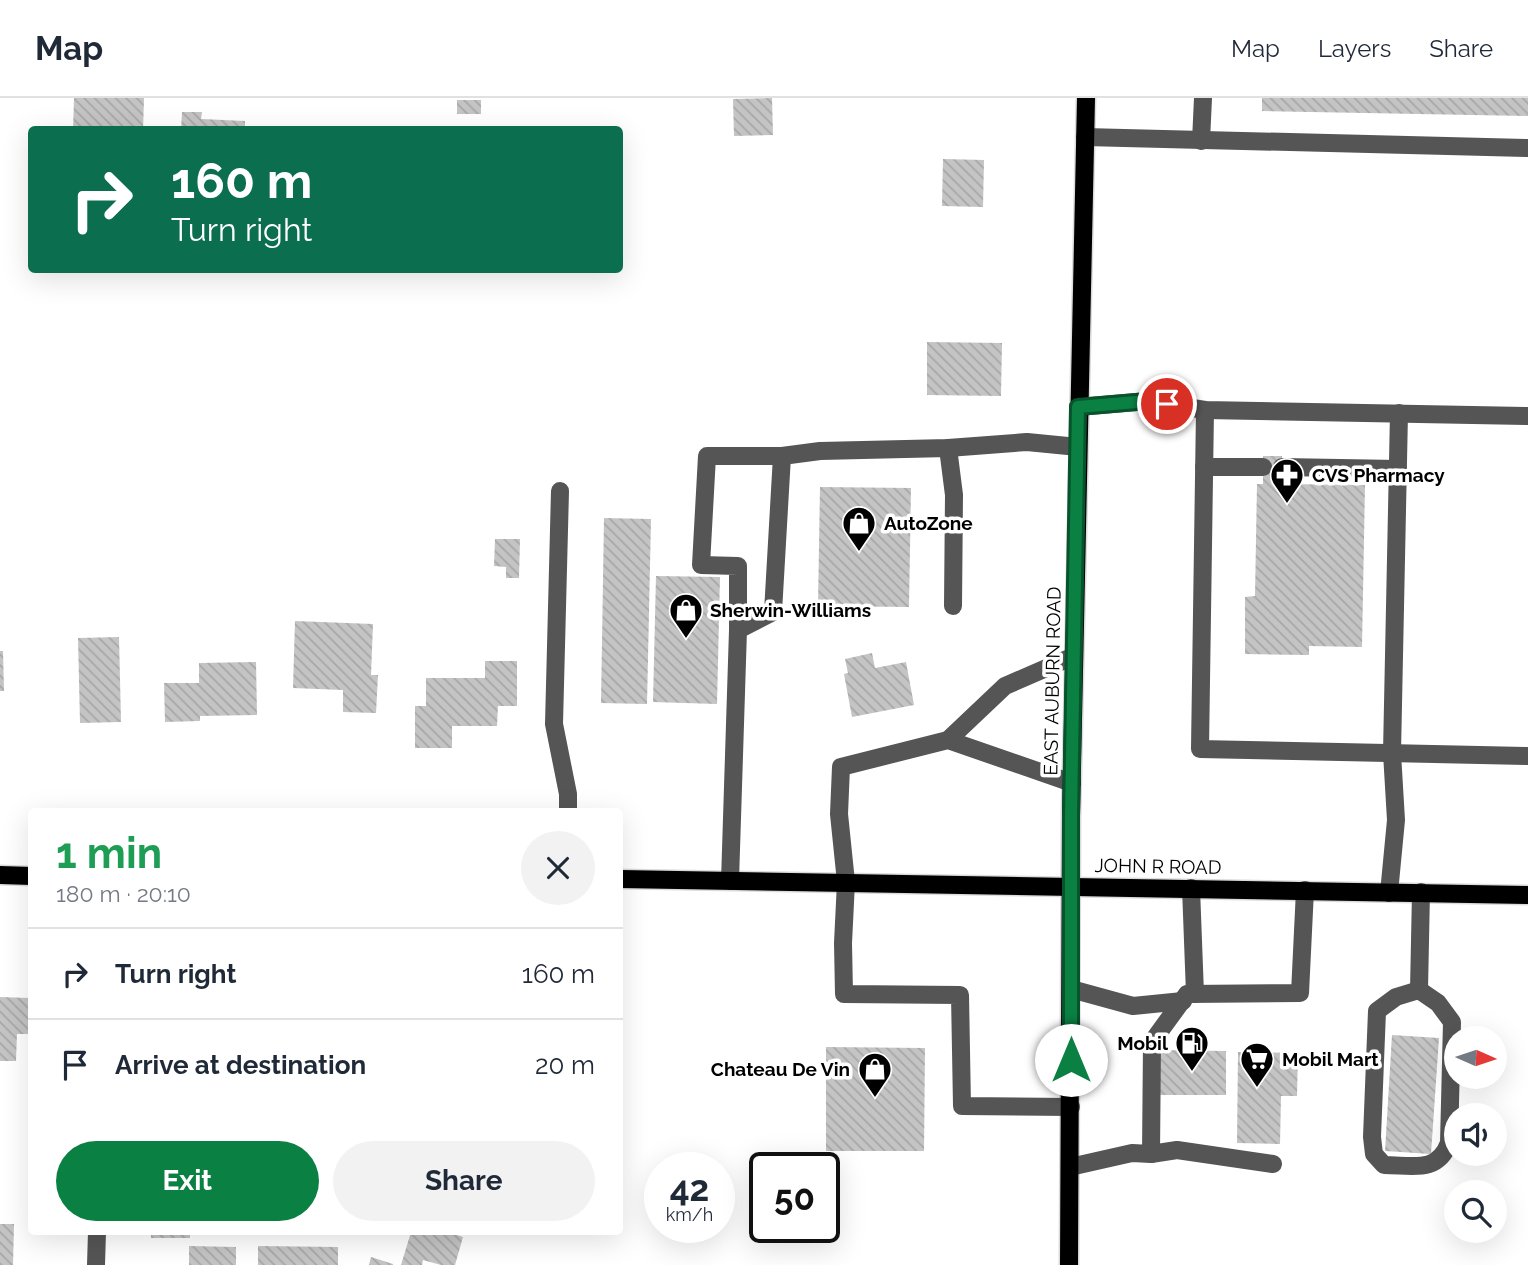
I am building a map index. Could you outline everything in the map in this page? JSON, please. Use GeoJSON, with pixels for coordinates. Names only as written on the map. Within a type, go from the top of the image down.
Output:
{"type":"FeatureCollection","features":[{"type":"Feature","properties":{"kind":"main road","name":"EAST AUBURN ROAD"},"geometry":{"type":"LineString","coordinates":[[1069,1265],[1072,783],[1086,98]]}},
{"type":"Feature","properties":{"kind":"main road"},"geometry":{"type":"LineString","coordinates":[[0,875],[28,876]]}},
{"type":"Feature","properties":{"kind":"main road","name":"JOHN R ROAD"},"geometry":{"type":"LineString","coordinates":[[623,879],[1528,895]]}},
{"type":"Feature","properties":{"kind":"street"},"geometry":{"type":"LineString","coordinates":[[1201,141],[1203,98]]}},
{"type":"Feature","properties":{"kind":"street"},"geometry":{"type":"LineString","coordinates":[[1086,137],[1528,148]]}},
{"type":"Feature","properties":{"kind":"street"},"geometry":{"type":"LineString","coordinates":[[1078,407],[1148,401],[1205,410],[1528,416]]}},
{"type":"Feature","properties":{"kind":"street"},"geometry":{"type":"LineString","coordinates":[[1205,410],[1200,748],[1528,756]]}},
{"type":"Feature","properties":{"kind":"street"},"geometry":{"type":"LineString","coordinates":[[1389,892],[1396,820],[1392,753],[1399,414]]}},
{"type":"Feature","properties":{"kind":"street"},"geometry":{"type":"LineString","coordinates":[[730,881],[738,566],[701,565],[706,456],[782,456],[820,451],[948,448],[1027,442],[1077,447]]}},
{"type":"Feature","properties":{"kind":"street"},"geometry":{"type":"LineString","coordinates":[[948,448],[954,495],[953,606]]}},
{"type":"Feature","properties":{"kind":"street"},"geometry":{"type":"LineString","coordinates":[[738,630],[773,612],[782,456]]}},
{"type":"Feature","properties":{"kind":"street"},"geometry":{"type":"LineString","coordinates":[[1204,467],[1263,467]]}},
{"type":"Feature","properties":{"kind":"street"},"geometry":{"type":"LineString","coordinates":[[1282,467],[1398,469]]}},
{"type":"Feature","properties":{"kind":"street"},"geometry":{"type":"LineString","coordinates":[[560,491],[554,724],[568,794],[568,808]]}},
{"type":"Feature","properties":{"kind":"street"},"geometry":{"type":"LineString","coordinates":[[1071,1107],[962,1106],[960,995],[844,994],[846,882],[839,814],[841,767],[948,740],[1004,686],[1074,656]]}},
{"type":"Feature","properties":{"kind":"street"},"geometry":{"type":"LineString","coordinates":[[948,740],[1072,783]]}},
{"type":"Feature","properties":{"kind":"street"},"geometry":{"type":"LineString","coordinates":[[1151,1154],[1152,1042],[1189,997],[1191,888]]}},
{"type":"Feature","properties":{"kind":"street"},"geometry":{"type":"LineString","coordinates":[[1072,989],[1133,1006],[1189,997],[1300,993],[1304,890]]}},
{"type":"Feature","properties":{"kind":"street"},"geometry":{"type":"LineString","coordinates":[[1419,990],[1422,892]]}},
{"type":"Feature","properties":{"kind":"street"},"geometry":{"type":"LineString","coordinates":[[1419,990],[1438,1003],[1452,1022],[1449,1143],[1444,1157],[1432,1165],[1384,1165],[1374,1154],[1372,1138],[1377,1011],[1396,997],[1419,990]]}},
{"type":"Feature","properties":{"kind":"street"},"geometry":{"type":"LineString","coordinates":[[1070,1167],[1132,1153],[1151,1154],[1177,1150],[1273,1164]]}},
{"type":"Feature","properties":{"kind":"street"},"geometry":{"type":"LineString","coordinates":[[96,1265],[97,1235]]}},
{"type":"Feature","properties":{"kind":"building"},"geometry":{"type":"Polygon","coordinates":[[[74,98],[144,98],[143,126],[73,126],[74,98]]]}},
{"type":"Feature","properties":{"kind":"building"},"geometry":{"type":"Polygon","coordinates":[[[772,98],[773,135],[734,136],[733,99],[772,98]]]}},
{"type":"Feature","properties":{"kind":"building"},"geometry":{"type":"Polygon","coordinates":[[[1262,98],[1528,98],[1528,116],[1262,111],[1262,98]]]}},
{"type":"Feature","properties":{"kind":"building"},"geometry":{"type":"Polygon","coordinates":[[[457,100],[481,100],[481,114],[457,114],[457,100]]]}},
{"type":"Feature","properties":{"kind":"building"},"geometry":{"type":"Polygon","coordinates":[[[182,112],[202,112],[201,119],[245,121],[245,126],[181,126],[182,112]]]}},
{"type":"Feature","properties":{"kind":"building"},"geometry":{"type":"Polygon","coordinates":[[[943,159],[984,160],[983,207],[942,206],[943,159]]]}},
{"type":"Feature","properties":{"kind":"building"},"geometry":{"type":"Polygon","coordinates":[[[927,342],[1002,343],[1001,396],[927,395],[927,342]]]}},
{"type":"Feature","properties":{"kind":"building","name":"CVS Pharmacy"},"geometry":{"type":"Polygon","coordinates":[[[1263,456],[1282,456],[1282,484],[1365,485],[1362,647],[1309,646],[1309,655],[1245,654],[1245,597],[1255,596],[1257,484],[1263,484],[1263,456]]]}},
{"type":"Feature","properties":{"kind":"building"},"geometry":{"type":"Polygon","coordinates":[[[820,487],[911,488],[909,607],[818,606],[820,487]]]}},
{"type":"Feature","properties":{"kind":"building"},"geometry":{"type":"Polygon","coordinates":[[[604,518],[651,519],[647,704],[601,703],[604,518]]]}},
{"type":"Feature","properties":{"kind":"building"},"geometry":{"type":"Polygon","coordinates":[[[495,539],[520,539],[519,578],[506,578],[506,567],[494,566],[495,539]]]}},
{"type":"Feature","properties":{"kind":"building","name":"Sherwin-Williams"},"geometry":{"type":"Polygon","coordinates":[[[656,576],[720,577],[717,704],[653,702],[656,576]]]}},
{"type":"Feature","properties":{"kind":"building"},"geometry":{"type":"Polygon","coordinates":[[[295,621],[373,624],[371,675],[378,675],[376,713],[343,712],[343,690],[293,688],[295,621]]]}},
{"type":"Feature","properties":{"kind":"building"},"geometry":{"type":"Polygon","coordinates":[[[119,637],[121,722],[80,723],[78,638],[119,637]]]}},
{"type":"Feature","properties":{"kind":"building"},"geometry":{"type":"Polygon","coordinates":[[[0,651],[3,651],[4,691],[0,691],[0,651]]]}},
{"type":"Feature","properties":{"kind":"building"},"geometry":{"type":"Polygon","coordinates":[[[872,653],[875,668],[906,662],[914,705],[852,717],[844,674],[848,673],[845,659],[872,653]]]}},
{"type":"Feature","properties":{"kind":"building"},"geometry":{"type":"Polygon","coordinates":[[[485,661],[517,661],[517,706],[498,706],[497,726],[452,726],[452,748],[415,748],[415,706],[426,706],[426,678],[485,678],[485,661]]]}},
{"type":"Feature","properties":{"kind":"building"},"geometry":{"type":"Polygon","coordinates":[[[256,662],[257,715],[200,716],[200,721],[165,722],[164,683],[199,683],[199,663],[256,662]]]}},
{"type":"Feature","properties":{"kind":"building"},"geometry":{"type":"Polygon","coordinates":[[[0,997],[28,998],[28,1034],[17,1034],[16,1061],[0,1061],[0,997]]]}},
{"type":"Feature","properties":{"kind":"building"},"geometry":{"type":"Polygon","coordinates":[[[1392,1035],[1439,1038],[1431,1154],[1385,1151],[1392,1035]]]}},
{"type":"Feature","properties":{"kind":"building","name":"Chateau De Vin"},"geometry":{"type":"Polygon","coordinates":[[[826,1047],[925,1048],[924,1151],[826,1151],[826,1047]]]}},
{"type":"Feature","properties":{"kind":"building"},"geometry":{"type":"Polygon","coordinates":[[[1160,1050],[1226,1051],[1226,1095],[1159,1095],[1160,1050]]]}},
{"type":"Feature","properties":{"kind":"building"},"geometry":{"type":"Polygon","coordinates":[[[1238,1052],[1298,1053],[1297,1096],[1281,1096],[1280,1144],[1237,1143],[1238,1052]]]}},
{"type":"Feature","properties":{"kind":"building"},"geometry":{"type":"Polygon","coordinates":[[[0,1224],[14,1224],[13,1265],[0,1265],[0,1224]]]}},
{"type":"Feature","properties":{"kind":"building"},"geometry":{"type":"Polygon","coordinates":[[[151,1235],[190,1235],[190,1238],[151,1238],[151,1235]]]}},
{"type":"Feature","properties":{"kind":"building"},"geometry":{"type":"Polygon","coordinates":[[[410,1235],[463,1237],[455,1265],[441,1265],[423,1260],[422,1265],[401,1265],[410,1235]]]}},
{"type":"Feature","properties":{"kind":"building"},"geometry":{"type":"Polygon","coordinates":[[[189,1246],[236,1247],[236,1265],[189,1265],[189,1246]]]}},
{"type":"Feature","properties":{"kind":"building"},"geometry":{"type":"Polygon","coordinates":[[[258,1246],[338,1247],[338,1265],[258,1265],[258,1246]]]}},
{"type":"Feature","properties":{"kind":"building"},"geometry":{"type":"Polygon","coordinates":[[[371,1257],[393,1264],[393,1265],[369,1265],[371,1257]]]}},
{"type":"Feature","properties":{"kind":"place","name":"CVS Pharmacy"},"geometry":{"type":"Point","coordinates":[1287,505]}},
{"type":"Feature","properties":{"kind":"place","name":"AutoZone"},"geometry":{"type":"Point","coordinates":[859,553]}},
{"type":"Feature","properties":{"kind":"place","name":"Sherwin-Williams"},"geometry":{"type":"Point","coordinates":[686,640]}},
{"type":"Feature","properties":{"kind":"place","name":"Mobil"},"geometry":{"type":"Point","coordinates":[1192,1073]}},
{"type":"Feature","properties":{"kind":"place","name":"Mobil Mart"},"geometry":{"type":"Point","coordinates":[1257,1089]}},
{"type":"Feature","properties":{"kind":"place","name":"Chateau De Vin"},"geometry":{"type":"Point","coordinates":[875,1099]}},
{"type":"Feature","properties":{"kind":"route"},"geometry":{"type":"LineString","coordinates":[[1071,1060],[1071,816],[1078,407],[1148,401],[1167,404]]}}]}
